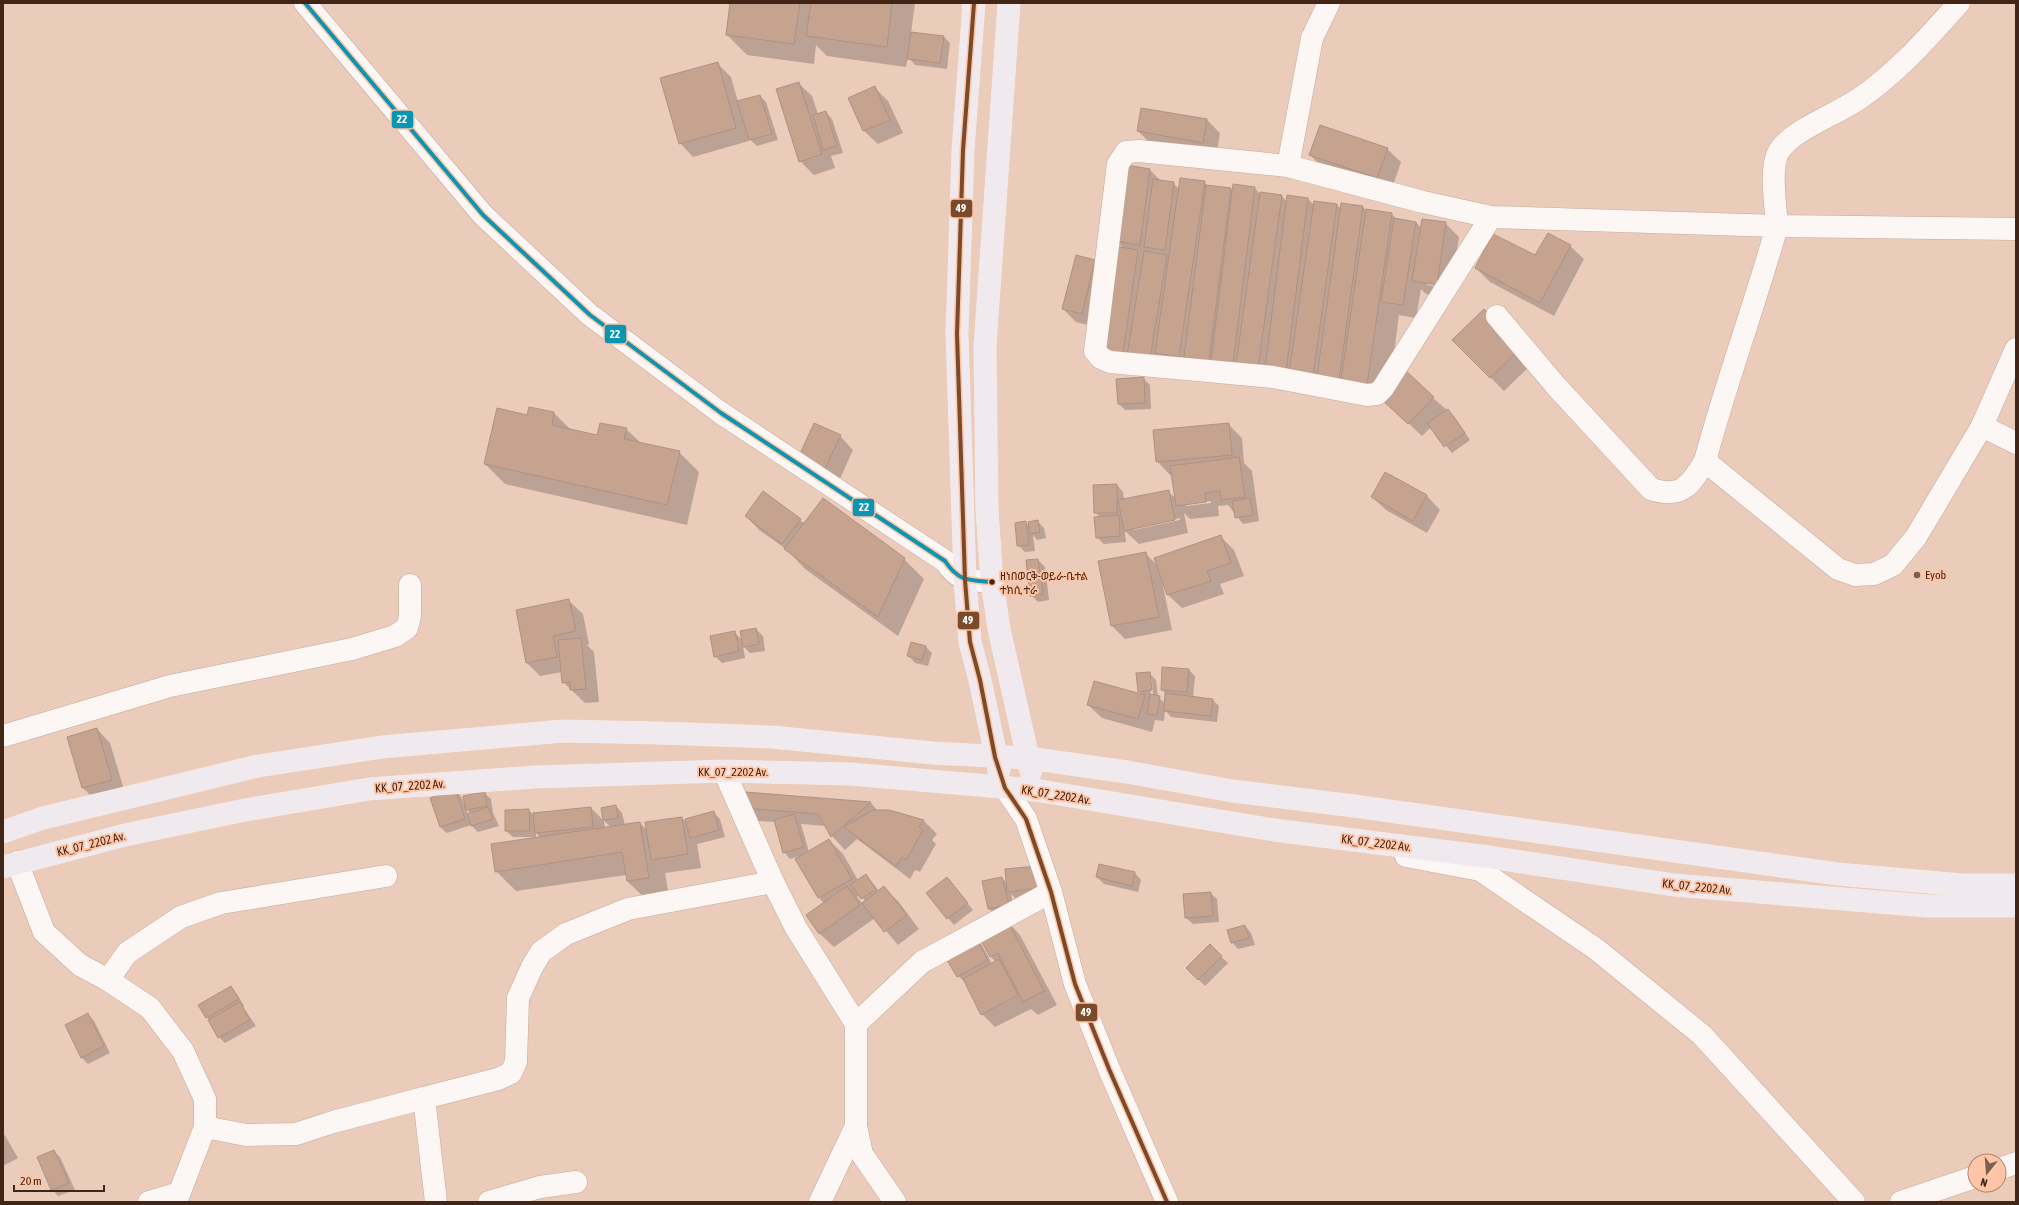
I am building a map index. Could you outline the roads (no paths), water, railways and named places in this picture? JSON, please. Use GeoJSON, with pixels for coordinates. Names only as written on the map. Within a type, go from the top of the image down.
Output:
{"type":"FeatureCollection","features":[{"type":"Feature","properties":{"kind":"main road"},"geometry":{"type":"LineString","coordinates":[[974,3],[963,150],[957,334],[965,580],[970,642],[980,680],[995,757],[1005,788]]}},
{"type":"Feature","properties":{"kind":"main road"},"geometry":{"type":"LineString","coordinates":[[1009,3],[985,346],[987,510],[992,582],[999,628],[1035,790]]}},
{"type":"Feature","properties":{"kind":"main road"},"geometry":{"type":"LineString","coordinates":[[3,832],[43,818],[258,766],[382,747],[564,731],[772,737],[933,753],[1028,758],[1127,772],[1232,790],[1838,874],[1962,885],[2016,885]]}},
{"type":"Feature","properties":{"kind":"main road","name":"KK_07_2202 Av."},"geometry":{"type":"LineString","coordinates":[[10,864],[125,835],[245,810],[369,789],[535,778],[724,771],[850,774],[912,778],[1035,790],[1274,830],[1489,857],[1674,886],[1927,906],[2016,906]]}},
{"type":"Feature","properties":{"kind":"street"},"geometry":{"type":"LineString","coordinates":[[305,3],[483,215],[590,315],[721,413],[945,561],[954,573],[965,580],[992,582]]}},
{"type":"Feature","properties":{"kind":"street"},"geometry":{"type":"LineString","coordinates":[[1288,166],[1312,38],[1329,3]]}},
{"type":"Feature","properties":{"kind":"street"},"geometry":{"type":"LineString","coordinates":[[1497,316],[1556,386],[1651,489],[1665,494],[1683,490],[1698,474],[1705,461],[1720,403],[1764,272],[1777,226],[1774,170],[1779,151],[1794,137],[1863,97],[1906,62],[1959,3]]}},
{"type":"Feature","properties":{"kind":"street"},"geometry":{"type":"LineString","coordinates":[[1491,217],[1383,388],[1377,394],[1367,395],[1273,377],[1110,362],[1101,358],[1095,351],[1118,164],[1126,152],[1139,151],[1288,166],[1423,202],[1491,217],[1777,226],[2016,229]]}},
{"type":"Feature","properties":{"kind":"street"},"geometry":{"type":"LineString","coordinates":[[1705,461],[1838,569],[1855,575],[1874,574],[1893,565],[1916,537],[1982,426],[2016,349]]}},
{"type":"Feature","properties":{"kind":"street"},"geometry":{"type":"LineString","coordinates":[[1982,426],[2016,443]]}},
{"type":"Feature","properties":{"kind":"street"},"geometry":{"type":"LineString","coordinates":[[3,736],[170,686],[352,649],[395,636],[406,628],[410,616],[410,585]]}},
{"type":"Feature","properties":{"kind":"street"},"geometry":{"type":"LineString","coordinates":[[724,771],[773,882],[796,928],[856,1024],[856,1126],[862,1154],[896,1202]]}},
{"type":"Feature","properties":{"kind":"street"},"geometry":{"type":"LineString","coordinates":[[1005,788],[1026,819],[1051,892],[1075,984],[1109,1069],[1167,1202]]}},
{"type":"Feature","properties":{"kind":"street"},"geometry":{"type":"LineString","coordinates":[[1026,819],[1035,790]]}},
{"type":"Feature","properties":{"kind":"street"},"geometry":{"type":"LineString","coordinates":[[1274,830],[1480,870],[1596,949],[1702,1035],[1854,1202]]}},
{"type":"Feature","properties":{"kind":"street"},"geometry":{"type":"LineString","coordinates":[[10,864],[44,932],[80,966],[108,980],[150,1008],[183,1051],[205,1099],[205,1127],[178,1197],[149,1202]]}},
{"type":"Feature","properties":{"kind":"street"},"geometry":{"type":"LineString","coordinates":[[108,980],[128,954],[181,917],[221,903],[386,876]]}},
{"type":"Feature","properties":{"kind":"street"},"geometry":{"type":"LineString","coordinates":[[205,1127],[246,1135],[296,1134],[333,1122],[498,1079],[511,1073],[516,1062],[518,998],[532,967],[541,952],[566,934],[628,909],[773,882]]}},
{"type":"Feature","properties":{"kind":"street"},"geometry":{"type":"LineString","coordinates":[[856,1024],[922,962],[1051,892]]}},
{"type":"Feature","properties":{"kind":"street"},"geometry":{"type":"LineString","coordinates":[[424,1098],[436,1202]]}},
{"type":"Feature","properties":{"kind":"street"},"geometry":{"type":"LineString","coordinates":[[820,1202],[856,1126]]}},
{"type":"Feature","properties":{"kind":"street"},"geometry":{"type":"LineString","coordinates":[[1901,1202],[1967,1180]]}},
{"type":"Feature","properties":{"kind":"street"},"geometry":{"type":"LineString","coordinates":[[489,1202],[540,1188],[576,1182]]}},
{"type":"Feature","properties":{"kind":"place","name":"Eyob"},"geometry":{"type":"Point","coordinates":[1917,575]}},
{"type":"Feature","properties":{"kind":"place","name":"ዘነበወርቅ-ወይራ-ቤተል ተክሲ ተራ"},"geometry":{"type":"Point","coordinates":[992,582]}}]}
